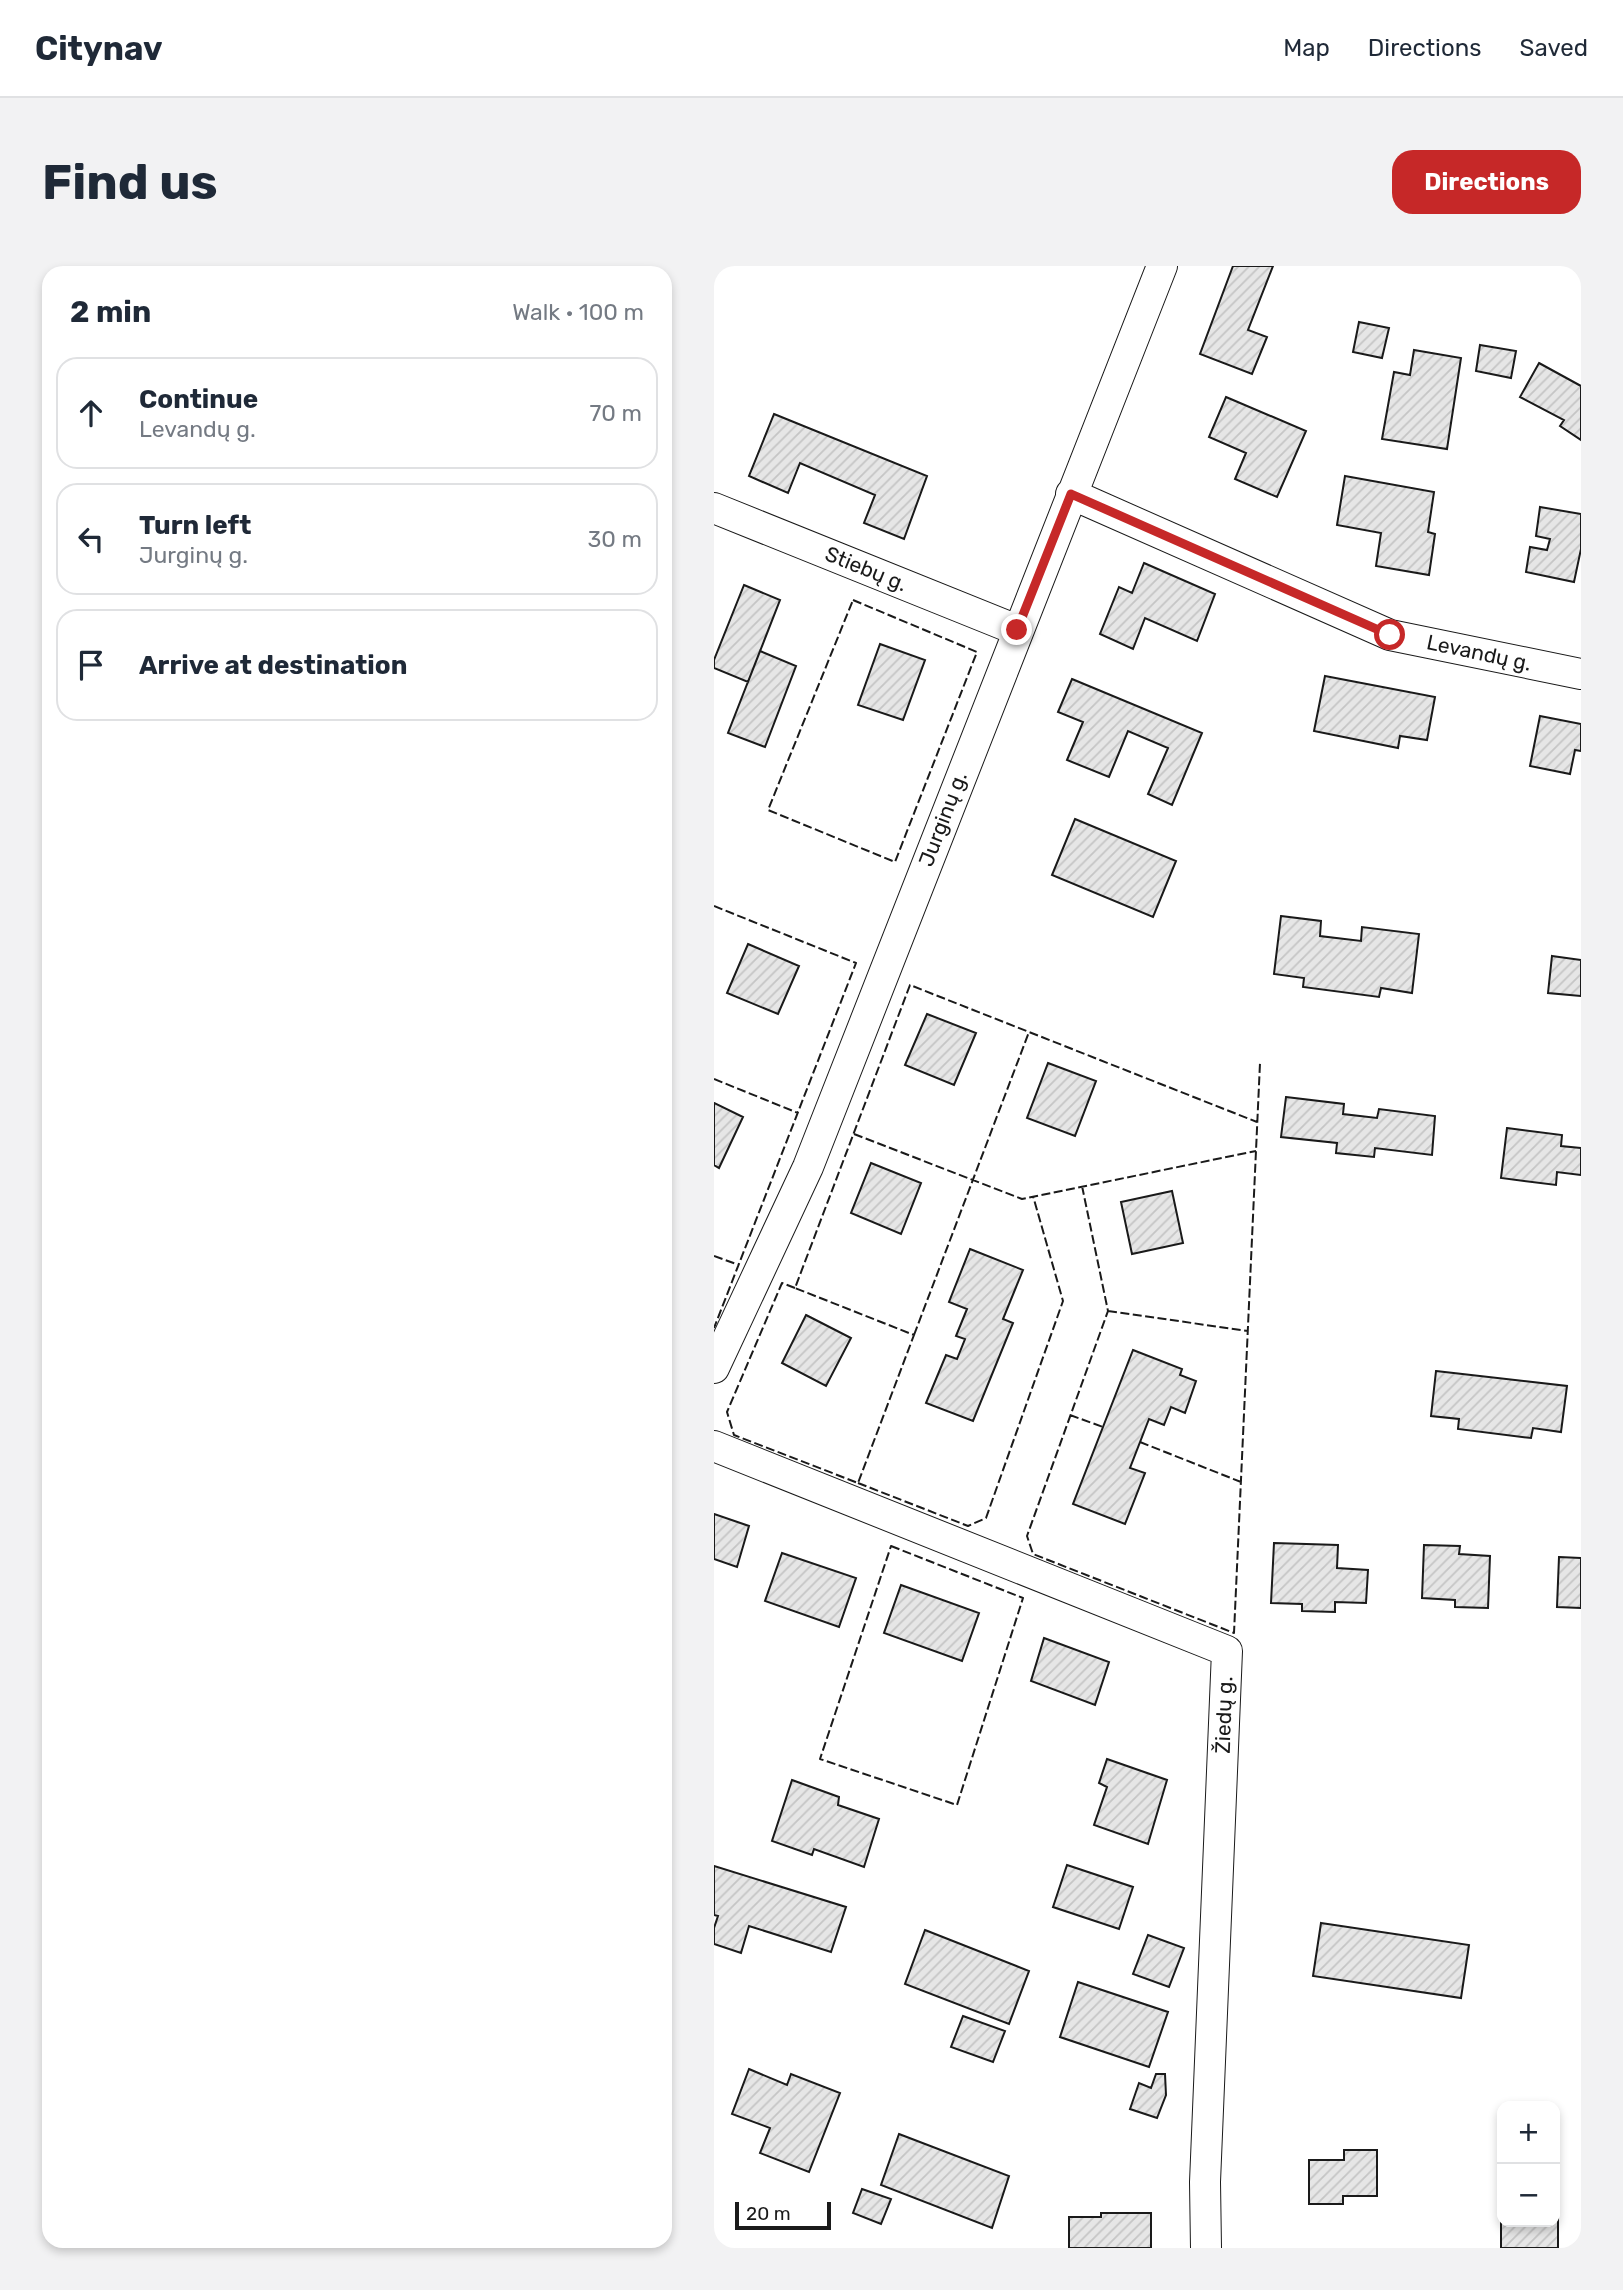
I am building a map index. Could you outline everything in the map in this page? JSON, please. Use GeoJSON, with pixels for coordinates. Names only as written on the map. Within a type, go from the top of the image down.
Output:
{"type":"FeatureCollection","features":[{"type":"Feature","properties":{"kind":"street","name":"Jurginų g."},"geometry":{"type":"LineString","coordinates":[[714,1368],[808,1167],[1162,266]]}},
{"type":"Feature","properties":{"kind":"street","name":"Levandų g."},"geometry":{"type":"LineString","coordinates":[[1071,494],[1390,635],[1581,674]]}},
{"type":"Feature","properties":{"kind":"street","name":"Stiebų g."},"geometry":{"type":"LineString","coordinates":[[714,508],[1017,630]]}},
{"type":"Feature","properties":{"kind":"street","name":"Žiedų g."},"geometry":{"type":"LineString","coordinates":[[714,1446],[1227,1651],[1205,2182],[1206,2248]]}},
{"type":"Feature","properties":{"kind":"building"},"geometry":{"type":"Polygon","coordinates":[[[1233,266],[1273,266],[1248,330],[1267,337],[1252,374],[1200,354],[1233,266]]]}},
{"type":"Feature","properties":{"kind":"building"},"geometry":{"type":"Polygon","coordinates":[[[1359,322],[1389,328],[1382,358],[1353,352],[1359,322]]]}},
{"type":"Feature","properties":{"kind":"building"},"geometry":{"type":"Polygon","coordinates":[[[1480,345],[1516,351],[1511,378],[1476,371],[1480,345]]]}},
{"type":"Feature","properties":{"kind":"building"},"geometry":{"type":"Polygon","coordinates":[[[1414,350],[1461,358],[1447,449],[1382,439],[1394,372],[1410,375],[1414,350]]]}},
{"type":"Feature","properties":{"kind":"building"},"geometry":{"type":"Polygon","coordinates":[[[1539,363],[1581,386],[1581,440],[1560,426],[1564,420],[1520,397],[1539,363]]]}},
{"type":"Feature","properties":{"kind":"building"},"geometry":{"type":"Polygon","coordinates":[[[1226,397],[1306,431],[1277,497],[1235,479],[1246,453],[1209,437],[1226,397]]]}},
{"type":"Feature","properties":{"kind":"building"},"geometry":{"type":"Polygon","coordinates":[[[774,414],[927,476],[904,539],[864,523],[875,495],[800,463],[788,493],[749,476],[774,414]]]}},
{"type":"Feature","properties":{"kind":"building"},"geometry":{"type":"Polygon","coordinates":[[[1345,476],[1434,492],[1428,532],[1435,534],[1429,575],[1376,566],[1381,533],[1337,525],[1345,476]]]}},
{"type":"Feature","properties":{"kind":"building"},"geometry":{"type":"Polygon","coordinates":[[[1540,507],[1581,514],[1581,549],[1574,582],[1526,572],[1530,547],[1547,550],[1550,539],[1536,536],[1540,507]]]}},
{"type":"Feature","properties":{"kind":"building"},"geometry":{"type":"Polygon","coordinates":[[[1144,563],[1215,594],[1197,641],[1145,618],[1133,649],[1100,634],[1119,587],[1132,593],[1144,563]]]}},
{"type":"Feature","properties":{"kind":"building"},"geometry":{"type":"Polygon","coordinates":[[[744,585],[780,600],[748,682],[714,668],[714,660],[744,585]]]}},
{"type":"Feature","properties":{"kind":"building"},"geometry":{"type":"Polygon","coordinates":[[[880,644],[925,660],[903,720],[858,705],[880,644]]]}},
{"type":"Feature","properties":{"kind":"building"},"geometry":{"type":"Polygon","coordinates":[[[760,651],[796,666],[765,747],[728,733],[760,651]]]}},
{"type":"Feature","properties":{"kind":"building"},"geometry":{"type":"Polygon","coordinates":[[[1325,676],[1435,697],[1427,740],[1400,736],[1398,748],[1314,731],[1325,676]]]}},
{"type":"Feature","properties":{"kind":"building"},"geometry":{"type":"Polygon","coordinates":[[[1072,679],[1202,733],[1172,805],[1148,794],[1168,748],[1128,731],[1109,777],[1067,760],[1083,722],[1058,712],[1072,679]]]}},
{"type":"Feature","properties":{"kind":"building"},"geometry":{"type":"Polygon","coordinates":[[[1540,716],[1581,724],[1581,751],[1575,750],[1570,774],[1530,766],[1540,716]]]}},
{"type":"Feature","properties":{"kind":"building"},"geometry":{"type":"Polygon","coordinates":[[[1075,819],[1176,861],[1153,917],[1052,875],[1075,819]]]}},
{"type":"Feature","properties":{"kind":"building"},"geometry":{"type":"Polygon","coordinates":[[[1281,916],[1321,921],[1320,936],[1361,941],[1362,927],[1419,934],[1412,993],[1381,988],[1379,997],[1303,987],[1304,978],[1274,974],[1281,916]]]}},
{"type":"Feature","properties":{"kind":"building"},"geometry":{"type":"Polygon","coordinates":[[[748,944],[799,966],[778,1014],[727,993],[748,944]]]}},
{"type":"Feature","properties":{"kind":"building"},"geometry":{"type":"Polygon","coordinates":[[[1552,956],[1581,960],[1581,996],[1548,993],[1552,956]]]}},
{"type":"Feature","properties":{"kind":"building"},"geometry":{"type":"Polygon","coordinates":[[[927,1014],[976,1033],[954,1085],[905,1065],[927,1014]]]}},
{"type":"Feature","properties":{"kind":"building"},"geometry":{"type":"Polygon","coordinates":[[[1048,1063],[1096,1081],[1075,1136],[1027,1118],[1048,1063]]]}},
{"type":"Feature","properties":{"kind":"building"},"geometry":{"type":"Polygon","coordinates":[[[1286,1097],[1344,1104],[1343,1114],[1377,1118],[1379,1109],[1435,1116],[1432,1155],[1375,1148],[1374,1157],[1336,1153],[1337,1143],[1281,1137],[1286,1097]]]}},
{"type":"Feature","properties":{"kind":"building"},"geometry":{"type":"Polygon","coordinates":[[[714,1103],[743,1117],[719,1168],[714,1165],[714,1103]]]}},
{"type":"Feature","properties":{"kind":"building"},"geometry":{"type":"Polygon","coordinates":[[[1507,1128],[1562,1135],[1561,1146],[1581,1148],[1581,1175],[1557,1172],[1556,1185],[1501,1178],[1507,1128]]]}},
{"type":"Feature","properties":{"kind":"building"},"geometry":{"type":"Polygon","coordinates":[[[871,1163],[921,1183],[901,1234],[851,1213],[871,1163]]]}},
{"type":"Feature","properties":{"kind":"building"},"geometry":{"type":"Polygon","coordinates":[[[1172,1191],[1183,1243],[1132,1254],[1121,1202],[1172,1191]]]}},
{"type":"Feature","properties":{"kind":"building"},"geometry":{"type":"Polygon","coordinates":[[[970,1249],[1023,1270],[1003,1319],[1013,1323],[973,1421],[926,1403],[946,1355],[957,1359],[965,1339],[956,1336],[967,1309],[949,1302],[970,1249]]]}},
{"type":"Feature","properties":{"kind":"building"},"geometry":{"type":"Polygon","coordinates":[[[806,1315],[851,1338],[826,1386],[782,1363],[806,1315]]]}},
{"type":"Feature","properties":{"kind":"building"},"geometry":{"type":"Polygon","coordinates":[[[1133,1350],[1182,1369],[1180,1375],[1196,1381],[1185,1413],[1171,1407],[1164,1425],[1149,1419],[1130,1468],[1145,1473],[1125,1524],[1073,1504],[1133,1350]]]}},
{"type":"Feature","properties":{"kind":"building"},"geometry":{"type":"Polygon","coordinates":[[[1436,1371],[1567,1386],[1561,1432],[1533,1428],[1531,1438],[1458,1429],[1459,1419],[1431,1416],[1436,1371]]]}},
{"type":"Feature","properties":{"kind":"building"},"geometry":{"type":"Polygon","coordinates":[[[714,1514],[749,1526],[737,1567],[714,1559],[714,1514]]]}},
{"type":"Feature","properties":{"kind":"building"},"geometry":{"type":"Polygon","coordinates":[[[1274,1543],[1338,1545],[1337,1568],[1368,1570],[1366,1603],[1335,1602],[1335,1612],[1302,1611],[1302,1604],[1271,1603],[1274,1543]]]}},
{"type":"Feature","properties":{"kind":"building"},"geometry":{"type":"Polygon","coordinates":[[[1424,1545],[1460,1546],[1459,1554],[1490,1556],[1488,1608],[1455,1607],[1455,1600],[1422,1598],[1424,1545]]]}},
{"type":"Feature","properties":{"kind":"building"},"geometry":{"type":"Polygon","coordinates":[[[782,1553],[856,1578],[839,1627],[765,1601],[782,1553]]]}},
{"type":"Feature","properties":{"kind":"building"},"geometry":{"type":"Polygon","coordinates":[[[1559,1557],[1581,1558],[1581,1608],[1557,1607],[1559,1557]]]}},
{"type":"Feature","properties":{"kind":"building"},"geometry":{"type":"Polygon","coordinates":[[[901,1585],[979,1613],[962,1661],[884,1633],[901,1585]]]}},
{"type":"Feature","properties":{"kind":"building"},"geometry":{"type":"Polygon","coordinates":[[[1044,1638],[1109,1662],[1095,1705],[1031,1681],[1044,1638]]]}},
{"type":"Feature","properties":{"kind":"building"},"geometry":{"type":"Polygon","coordinates":[[[1107,1759],[1167,1780],[1148,1844],[1094,1825],[1107,1787],[1099,1783],[1107,1759]]]}},
{"type":"Feature","properties":{"kind":"building"},"geometry":{"type":"Polygon","coordinates":[[[792,1780],[839,1797],[838,1805],[879,1819],[864,1867],[814,1849],[812,1855],[772,1841],[792,1780]]]}},
{"type":"Feature","properties":{"kind":"building"},"geometry":{"type":"Polygon","coordinates":[[[1067,1865],[1133,1887],[1119,1929],[1053,1907],[1067,1865]]]}},
{"type":"Feature","properties":{"kind":"building"},"geometry":{"type":"Polygon","coordinates":[[[714,1866],[846,1907],[831,1952],[749,1926],[741,1953],[714,1944],[714,1928],[718,1916],[714,1915],[714,1866]]]}},
{"type":"Feature","properties":{"kind":"building"},"geometry":{"type":"Polygon","coordinates":[[[1321,1923],[1469,1945],[1461,1998],[1313,1976],[1321,1923]]]}},
{"type":"Feature","properties":{"kind":"building"},"geometry":{"type":"Polygon","coordinates":[[[925,1930],[1029,1971],[1009,2024],[905,1984],[925,1930]]]}},
{"type":"Feature","properties":{"kind":"building"},"geometry":{"type":"Polygon","coordinates":[[[1148,1935],[1184,1948],[1169,1987],[1133,1974],[1148,1935]]]}},
{"type":"Feature","properties":{"kind":"building"},"geometry":{"type":"Polygon","coordinates":[[[1078,1982],[1168,2012],[1149,2067],[1060,2037],[1078,1982]]]}},
{"type":"Feature","properties":{"kind":"building"},"geometry":{"type":"Polygon","coordinates":[[[963,2016],[1005,2031],[993,2062],[951,2047],[963,2016]]]}},
{"type":"Feature","properties":{"kind":"building"},"geometry":{"type":"Polygon","coordinates":[[[749,2069],[787,2085],[791,2074],[840,2093],[809,2172],[760,2153],[770,2128],[732,2114],[749,2069]]]}},
{"type":"Feature","properties":{"kind":"building"},"geometry":{"type":"Polygon","coordinates":[[[1156,2074],[1165,2074],[1166,2095],[1157,2118],[1130,2109],[1139,2083],[1151,2088],[1156,2074]]]}},
{"type":"Feature","properties":{"kind":"building"},"geometry":{"type":"Polygon","coordinates":[[[899,2134],[1009,2176],[992,2228],[881,2185],[899,2134]]]}},
{"type":"Feature","properties":{"kind":"building"},"geometry":{"type":"Polygon","coordinates":[[[1344,2150],[1377,2150],[1377,2196],[1343,2196],[1343,2204],[1309,2204],[1309,2160],[1344,2160],[1344,2150]]]}},
{"type":"Feature","properties":{"kind":"building"},"geometry":{"type":"Polygon","coordinates":[[[862,2189],[891,2199],[881,2224],[853,2213],[862,2189]]]}},
{"type":"Feature","properties":{"kind":"building"},"geometry":{"type":"Polygon","coordinates":[[[1101,2213],[1151,2213],[1151,2248],[1069,2248],[1069,2217],[1101,2217],[1101,2213]]]}},
{"type":"Feature","properties":{"kind":"building"},"geometry":{"type":"Polygon","coordinates":[[[1501,2227],[1558,2227],[1558,2248],[1501,2248],[1501,2227]]]}},
{"type":"Feature","properties":{"kind":"fence"},"geometry":{"type":"LineString","coordinates":[[853,600],[977,652],[895,862],[768,810],[853,600]]}},
{"type":"Feature","properties":{"kind":"fence"},"geometry":{"type":"LineString","coordinates":[[714,906],[856,963],[714,1328]]}},
{"type":"Feature","properties":{"kind":"fence"},"geometry":{"type":"LineString","coordinates":[[795,1288],[782,1283],[727,1412],[734,1435],[858,1483],[914,1335],[795,1288],[910,985],[1257,1122]]}},
{"type":"Feature","properties":{"kind":"fence"},"geometry":{"type":"LineString","coordinates":[[914,1335],[1029,1032]]}},
{"type":"Feature","properties":{"kind":"fence"},"geometry":{"type":"LineString","coordinates":[[1082,1186],[1108,1311],[1027,1536],[1033,1554],[1234,1633],[1260,1063]]}},
{"type":"Feature","properties":{"kind":"fence"},"geometry":{"type":"LineString","coordinates":[[714,1079],[798,1113]]}},
{"type":"Feature","properties":{"kind":"fence"},"geometry":{"type":"LineString","coordinates":[[854,1134],[1022,1199],[1256,1151]]}},
{"type":"Feature","properties":{"kind":"fence"},"geometry":{"type":"LineString","coordinates":[[858,1483],[968,1526],[986,1518],[1063,1301],[1033,1196]]}},
{"type":"Feature","properties":{"kind":"fence"},"geometry":{"type":"LineString","coordinates":[[714,1256],[739,1265]]}},
{"type":"Feature","properties":{"kind":"fence"},"geometry":{"type":"LineString","coordinates":[[1108,1311],[1248,1331]]}},
{"type":"Feature","properties":{"kind":"fence"},"geometry":{"type":"LineString","coordinates":[[1070,1415],[1103,1427]]}},
{"type":"Feature","properties":{"kind":"fence"},"geometry":{"type":"LineString","coordinates":[[1140,1442],[1241,1482]]}},
{"type":"Feature","properties":{"kind":"fence"},"geometry":{"type":"LineString","coordinates":[[891,1546],[1023,1598],[957,1805],[820,1759],[891,1546]]}},
{"type":"Feature","properties":{"kind":"route"},"geometry":{"type":"LineString","coordinates":[[1017,630],[1071,494],[1390,635]]}}]}
